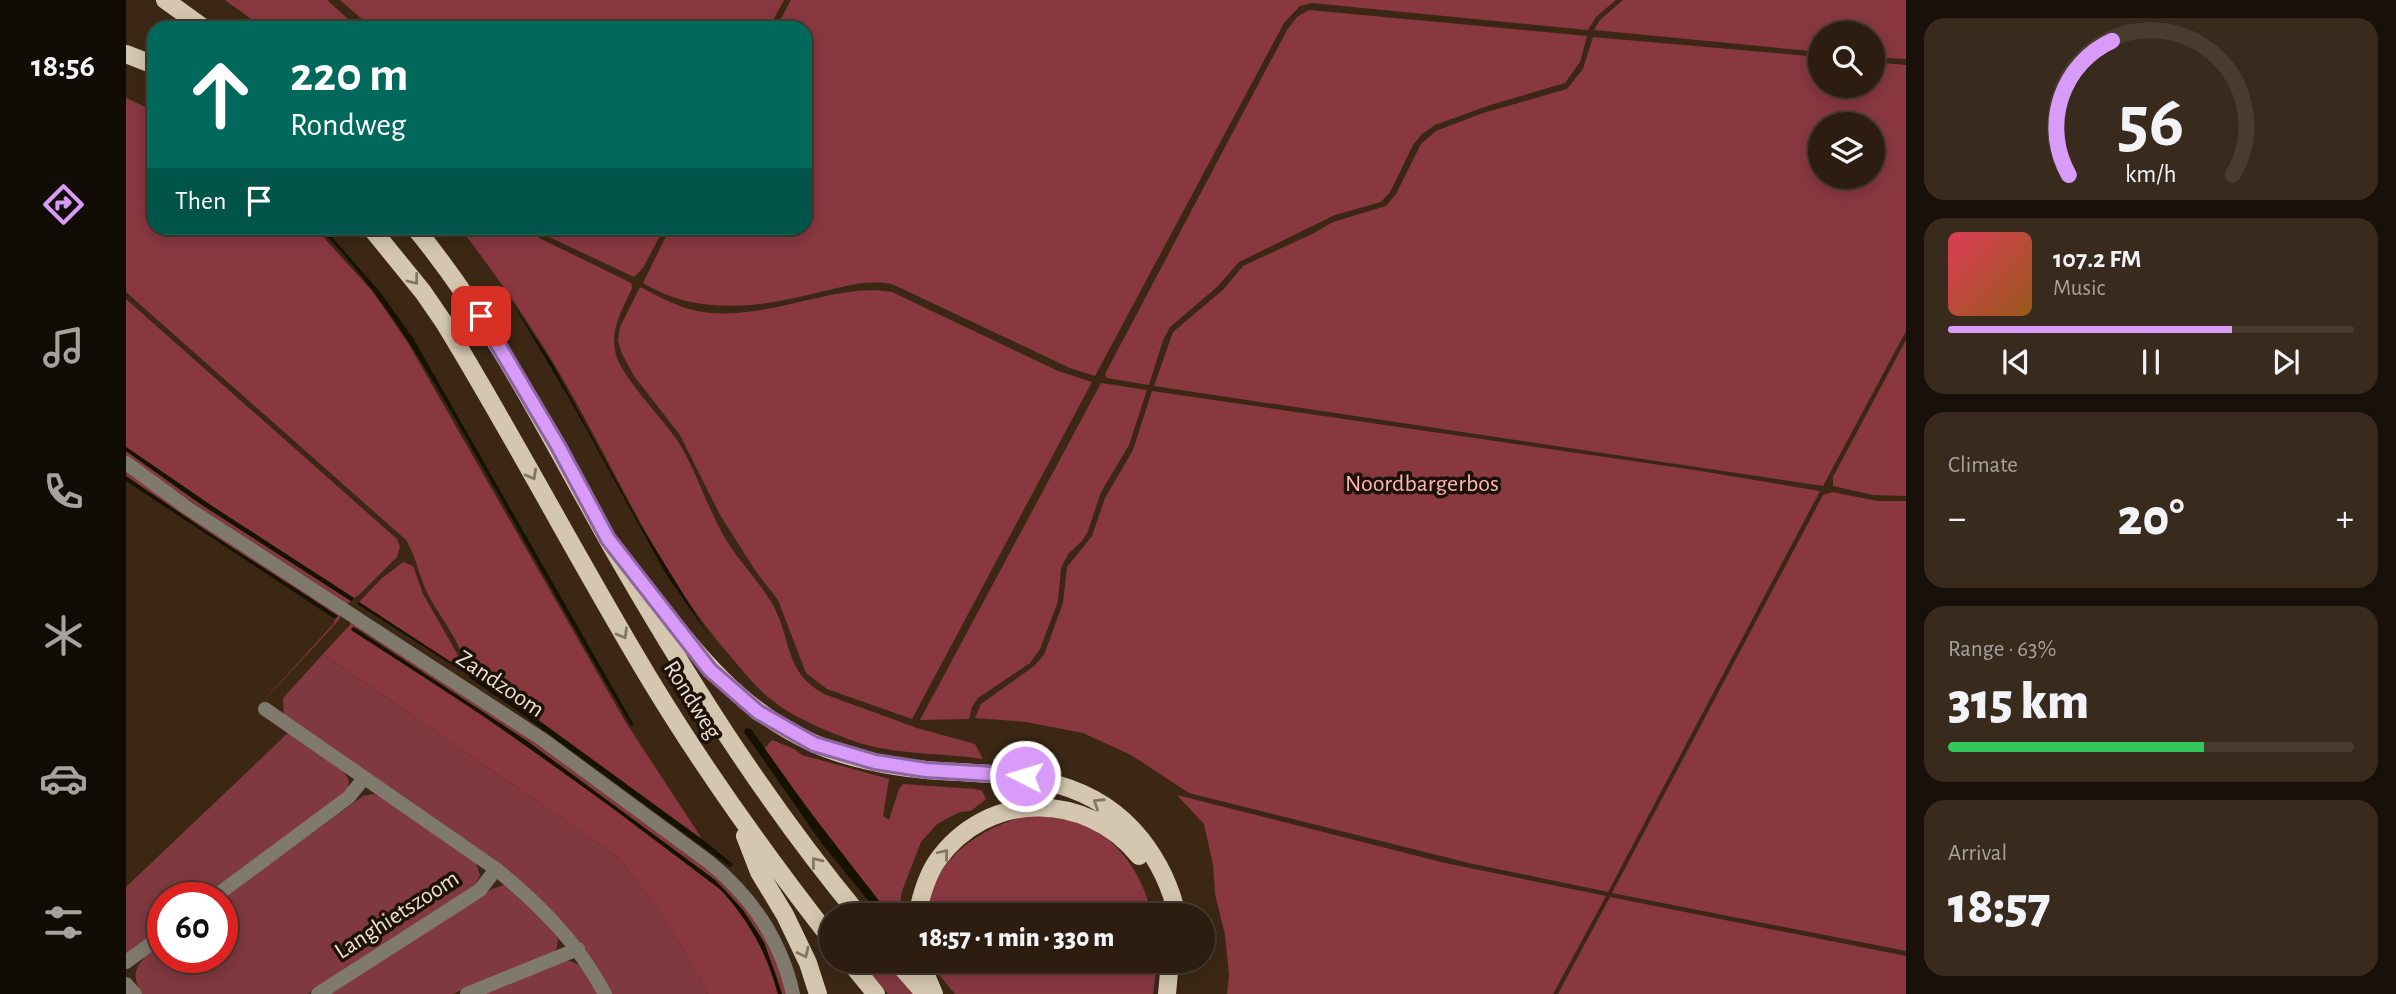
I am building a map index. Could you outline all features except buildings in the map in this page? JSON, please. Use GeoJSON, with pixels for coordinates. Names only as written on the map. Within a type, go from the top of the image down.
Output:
{"type":"FeatureCollection","features":[{"type":"Feature","properties":{"kind":"main road"},"geometry":{"type":"LineString","coordinates":[[165,0],[194,21]]}},
{"type":"Feature","properties":{"kind":"main road"},"geometry":{"type":"LineString","coordinates":[[126,54],[147,62]]}},
{"type":"Feature","properties":{"kind":"main road","name":"Rondweg"},"geometry":{"type":"LineString","coordinates":[[377,235],[445,324],[645,672],[737,816],[819,923]]}},
{"type":"Feature","properties":{"kind":"main road","name":"Rondweg"},"geometry":{"type":"LineString","coordinates":[[421,235],[452,274],[505,354],[608,539],[715,720],[808,852],[849,903]]}},
{"type":"Feature","properties":{"kind":"main road"},"geometry":{"type":"LineString","coordinates":[[608,539],[710,670],[758,712],[814,744],[875,762],[926,770],[1025,776],[1079,791],[1110,810],[1137,834],[1158,864],[1174,903]]}},
{"type":"Feature","properties":{"kind":"main road"},"geometry":{"type":"LineString","coordinates":[[920,903],[922,891],[937,861],[964,833],[988,818],[1021,808],[1051,807],[1088,816],[1124,838],[1154,878],[1162,903]]}},
{"type":"Feature","properties":{"kind":"main road"},"geometry":{"type":"LineString","coordinates":[[737,816],[759,872],[785,915],[808,962],[818,994]]}},
{"type":"Feature","properties":{"kind":"main road"},"geometry":{"type":"LineString","coordinates":[[859,973],[876,994]]}},
{"type":"Feature","properties":{"kind":"main road"},"geometry":{"type":"LineString","coordinates":[[907,973],[925,994]]}},
{"type":"Feature","properties":{"kind":"main road"},"geometry":{"type":"LineString","coordinates":[[925,973],[934,994]]}},
{"type":"Feature","properties":{"kind":"main road"},"geometry":{"type":"LineString","coordinates":[[1167,994],[1169,973]]}},
{"type":"Feature","properties":{"kind":"main road"},"geometry":{"type":"LineString","coordinates":[[1178,994],[1180,973]]}},
{"type":"Feature","properties":{"kind":"street","name":"Zandzoom"},"geometry":{"type":"LineString","coordinates":[[126,463],[186,507],[542,739],[709,862],[726,876],[760,915],[788,973],[793,994]]}},
{"type":"Feature","properties":{"kind":"street","name":"Langhietszoom"},"geometry":{"type":"LineString","coordinates":[[265,709],[496,869],[531,897],[578,949],[605,994]]}},
{"type":"Feature","properties":{"kind":"street"},"geometry":{"type":"LineString","coordinates":[[235,882],[349,797],[364,778]]}},
{"type":"Feature","properties":{"kind":"street","name":"Langhietszoom"},"geometry":{"type":"LineString","coordinates":[[318,994],[480,890],[496,869]]}},
{"type":"Feature","properties":{"kind":"street"},"geometry":{"type":"LineString","coordinates":[[126,962],[147,947]]}},
{"type":"Feature","properties":{"kind":"street"},"geometry":{"type":"LineString","coordinates":[[467,994],[578,949]]}},
{"type":"Feature","properties":{"kind":"street"},"geometry":{"type":"LineString","coordinates":[[126,984],[135,994]]}},
{"type":"Feature","properties":{"kind":"shaded area"},"geometry":{"type":"Polygon","coordinates":[[[325,235],[330,235],[380,292],[413,338],[634,725],[631,726],[409,342],[368,284],[325,235]]]}},
{"type":"Feature","properties":{"kind":"shaded area"},"geometry":{"type":"Polygon","coordinates":[[[510,299],[552,363],[640,524],[709,636],[666,574],[569,398],[510,299]]]}},
{"type":"Feature","properties":{"kind":"shaded area"},"geometry":{"type":"Polygon","coordinates":[[[126,447],[354,598],[351,601],[199,503],[126,451],[126,447]]]}},
{"type":"Feature","properties":{"kind":"shaded area"},"geometry":{"type":"Polygon","coordinates":[[[126,451],[199,503],[351,601],[346,605],[126,458],[126,451]]]}},
{"type":"Feature","properties":{"kind":"shaded area"},"geometry":{"type":"Polygon","coordinates":[[[126,467],[339,610],[338,621],[255,710],[335,619],[311,598],[135,480],[126,473],[126,467]]]}},
{"type":"Feature","properties":{"kind":"shaded area"},"geometry":{"type":"Polygon","coordinates":[[[126,476],[338,616],[335,619],[126,481],[126,476]]]}},
{"type":"Feature","properties":{"kind":"shaded area"},"geometry":{"type":"Polygon","coordinates":[[[359,602],[451,662],[457,668],[357,604],[359,602]]]}},
{"type":"Feature","properties":{"kind":"shaded area"},"geometry":{"type":"Polygon","coordinates":[[[354,619],[526,733],[719,876],[763,928],[789,994],[782,994],[771,962],[748,918],[715,880],[527,741],[358,629],[353,627],[351,630],[348,627],[354,619]]]}},
{"type":"Feature","properties":{"kind":"shaded area"},"geometry":{"type":"Polygon","coordinates":[[[353,627],[527,741],[715,880],[743,910],[764,942],[782,994],[778,994],[756,938],[721,890],[487,718],[351,630],[353,627]]]}},
{"type":"Feature","properties":{"kind":"shaded area"},"geometry":{"type":"Polygon","coordinates":[[[323,654],[615,855],[642,887],[666,922],[708,994],[611,994],[554,913],[520,881],[284,716],[283,698],[323,654]]]}},
{"type":"Feature","properties":{"kind":"shaded area"},"geometry":{"type":"Polygon","coordinates":[[[470,673],[707,843],[733,864],[732,866],[471,679],[468,675],[470,673]]]}},
{"type":"Feature","properties":{"kind":"shaded area"},"geometry":{"type":"Polygon","coordinates":[[[746,728],[751,729],[807,808],[881,903],[870,903],[823,845],[744,732],[746,728]]]}},
{"type":"Feature","properties":{"kind":"shaded area"},"geometry":{"type":"Polygon","coordinates":[[[288,733],[332,762],[349,781],[343,797],[227,882],[147,882],[147,941],[126,956],[126,887],[288,733]]]}},
{"type":"Feature","properties":{"kind":"shaded area"},"geometry":{"type":"Polygon","coordinates":[[[374,794],[381,797],[476,863],[480,875],[475,886],[308,994],[142,994],[137,985],[136,971],[147,956],[147,973],[238,973],[238,887],[363,796],[374,794]]]}},
{"type":"Feature","properties":{"kind":"shaded area"},"geometry":{"type":"Polygon","coordinates":[[[504,885],[520,894],[558,938],[557,948],[551,955],[452,994],[328,994],[492,889],[504,885]]]}},
{"type":"Feature","properties":{"kind":"shaded area"},"geometry":{"type":"Polygon","coordinates":[[[566,961],[582,968],[599,994],[482,994],[566,961]]]}},
{"type":"Feature","properties":{"kind":"shaded area"},"geometry":{"type":"Polygon","coordinates":[[[870,973],[896,973],[914,994],[888,994],[870,973]]]}},
{"type":"Feature","properties":{"kind":"green space"},"geometry":{"type":"Polygon","coordinates":[[[225,0],[327,0],[350,21],[254,21],[225,0]]]}},
{"type":"Feature","properties":{"kind":"green space"},"geometry":{"type":"Polygon","coordinates":[[[340,0],[784,0],[773,21],[364,21],[340,0]]]}},
{"type":"Feature","properties":{"kind":"green space"},"geometry":{"type":"Polygon","coordinates":[[[791,0],[1616,0],[1596,17],[1588,30],[1312,3],[1300,6],[1284,23],[1095,376],[1070,368],[892,284],[861,283],[769,303],[726,306],[683,300],[643,283],[667,235],[812,235],[812,21],[780,21],[791,0]]]}},
{"type":"Feature","properties":{"kind":"green space"},"geometry":{"type":"Polygon","coordinates":[[[1623,0],[1906,0],[1906,59],[1885,58],[1885,21],[1808,21],[1808,51],[1594,30],[1600,20],[1623,0]]]}},
{"type":"Feature","properties":{"kind":"green space"},"geometry":{"type":"Polygon","coordinates":[[[1309,10],[1587,36],[1580,62],[1565,83],[1435,125],[1413,145],[1390,192],[1381,202],[1335,215],[1239,262],[1217,287],[1170,327],[1163,340],[1149,385],[1107,378],[1105,374],[1287,30],[1297,17],[1309,10]]]}},
{"type":"Feature","properties":{"kind":"green space"},"geometry":{"type":"Polygon","coordinates":[[[1593,37],[1808,56],[1808,98],[1885,98],[1885,63],[1906,65],[1906,331],[1823,486],[1154,386],[1173,332],[1224,289],[1243,266],[1333,222],[1386,206],[1396,194],[1421,144],[1436,131],[1483,113],[1567,89],[1583,69],[1593,37]]]}},
{"type":"Feature","properties":{"kind":"green space"},"geometry":{"type":"Polygon","coordinates":[[[126,98],[147,108],[147,235],[321,235],[373,292],[408,343],[625,721],[702,839],[467,673],[455,638],[429,597],[406,540],[126,292],[126,98]]]}},
{"type":"Feature","properties":{"kind":"green space"},"geometry":{"type":"Polygon","coordinates":[[[465,235],[533,235],[631,283],[632,288],[615,330],[617,358],[644,399],[677,440],[727,541],[773,605],[795,665],[802,676],[824,694],[917,728],[975,744],[983,759],[895,750],[860,743],[794,715],[758,688],[706,627],[683,594],[641,524],[552,361],[465,235]]]}},
{"type":"Feature","properties":{"kind":"green space"},"geometry":{"type":"Polygon","coordinates":[[[545,235],[660,235],[643,268],[634,277],[545,235]]]}},
{"type":"Feature","properties":{"kind":"green space"},"geometry":{"type":"Polygon","coordinates":[[[640,287],[683,307],[719,313],[767,309],[852,291],[892,292],[1058,371],[1092,382],[912,719],[827,689],[806,673],[778,600],[720,515],[680,435],[634,376],[622,354],[618,341],[620,327],[640,287]]]}},
{"type":"Feature","properties":{"kind":"green space"},"geometry":{"type":"Polygon","coordinates":[[[126,299],[397,539],[400,547],[397,557],[359,595],[354,598],[126,447],[126,299]]]}},
{"type":"Feature","properties":{"kind":"green space"},"geometry":{"type":"Polygon","coordinates":[[[1906,340],[1906,496],[1873,495],[1833,486],[1833,477],[1906,340]]]}},
{"type":"Feature","properties":{"kind":"green space"},"geometry":{"type":"Polygon","coordinates":[[[1101,383],[1147,390],[1129,445],[1101,492],[1088,531],[1068,554],[1061,568],[1058,601],[1040,649],[1030,663],[978,698],[969,719],[920,720],[1101,383]]]}},
{"type":"Feature","properties":{"kind":"green space","name":"Noordbargerbos"},"geometry":{"type":"Polygon","coordinates":[[[1152,391],[1701,471],[1820,491],[1608,892],[1469,863],[1189,793],[1131,755],[1083,733],[1026,722],[975,718],[981,704],[1034,666],[1044,655],[1063,603],[1067,567],[1092,536],[1105,498],[1133,450],[1152,391]]]}},
{"type":"Feature","properties":{"kind":"green space"},"geometry":{"type":"Polygon","coordinates":[[[126,473],[236,547],[239,552],[126,476],[126,473]]]}},
{"type":"Feature","properties":{"kind":"green space"},"geometry":{"type":"Polygon","coordinates":[[[1832,492],[1877,501],[1906,501],[1906,951],[1612,893],[1823,495],[1832,492]]]}},
{"type":"Feature","properties":{"kind":"green space"},"geometry":{"type":"Polygon","coordinates":[[[403,562],[413,566],[423,594],[459,657],[461,669],[359,602],[381,579],[403,562]]]}},
{"type":"Feature","properties":{"kind":"green space"},"geometry":{"type":"Polygon","coordinates":[[[348,627],[528,748],[702,873],[737,908],[751,928],[778,994],[708,994],[666,922],[642,887],[615,855],[323,654],[348,627]]]}},
{"type":"Feature","properties":{"kind":"green space"},"geometry":{"type":"Polygon","coordinates":[[[772,740],[802,755],[889,779],[883,816],[889,820],[903,784],[975,789],[982,791],[986,799],[971,811],[960,812],[936,825],[921,842],[900,903],[880,903],[764,749],[772,740]]]}},
{"type":"Feature","properties":{"kind":"green space"},"geometry":{"type":"Polygon","coordinates":[[[1177,795],[1445,863],[1606,896],[1553,994],[1227,994],[1229,974],[1225,935],[1215,894],[1213,865],[1204,824],[1177,795]]]}},
{"type":"Feature","properties":{"kind":"green space"},"geometry":{"type":"Polygon","coordinates":[[[1030,815],[1074,821],[1089,827],[1115,846],[1125,858],[1142,885],[1149,903],[928,903],[937,878],[948,862],[976,837],[1011,820],[1030,815]]]}},
{"type":"Feature","properties":{"kind":"green space"},"geometry":{"type":"Polygon","coordinates":[[[1610,897],[1906,956],[1906,994],[1558,994],[1610,897]]]}},
{"type":"Feature","properties":{"kind":"green space"},"geometry":{"type":"Polygon","coordinates":[[[937,973],[1156,973],[1153,994],[955,994],[937,973]]]}},
{"type":"Feature","properties":{"kind":"route"},"geometry":{"type":"LineString","coordinates":[[481,316],[558,446],[608,539],[710,670],[758,712],[814,744],[875,762],[926,770],[1025,776]]}}]}
